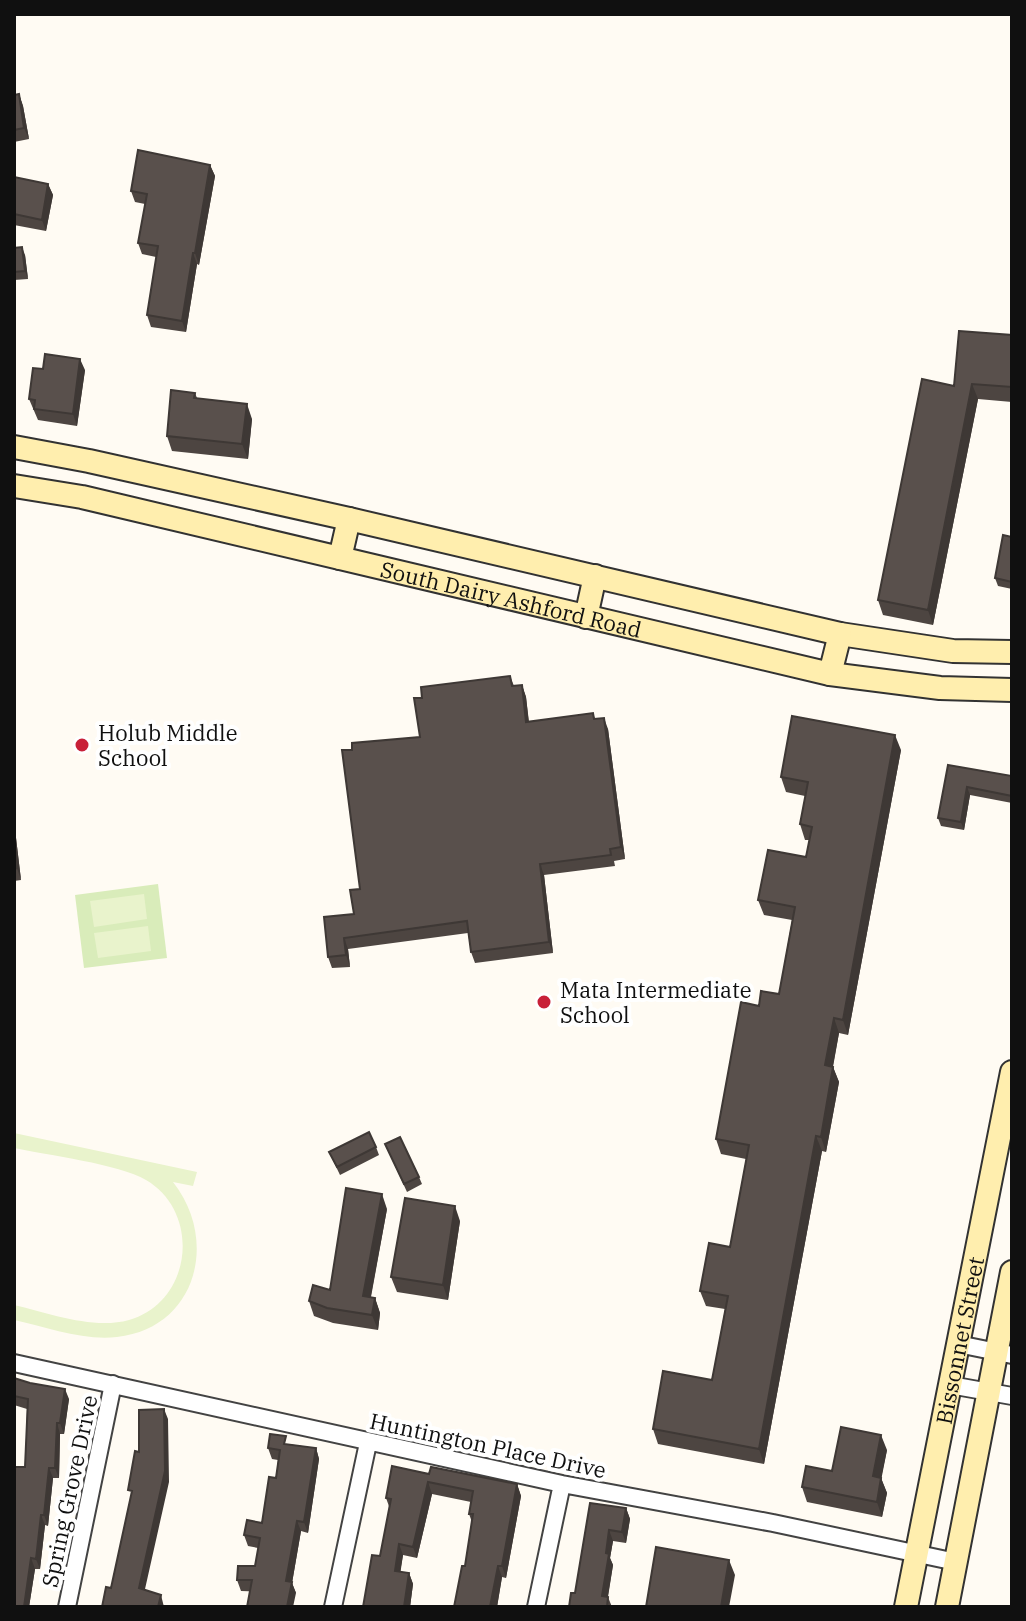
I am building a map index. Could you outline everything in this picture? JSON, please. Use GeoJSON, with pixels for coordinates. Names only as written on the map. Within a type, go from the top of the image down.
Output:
{"type":"FeatureCollection","features":[{"type":"Feature","properties":{"kind":"main road","name":"South Dairy Ashford Road"},"geometry":{"type":"LineString","coordinates":[[14,447],[349,519],[840,634],[953,651],[1012,652]]}},
{"type":"Feature","properties":{"kind":"main road"},"geometry":{"type":"LineString","coordinates":[[82,497],[89,461]]}},
{"type":"Feature","properties":{"kind":"main road","name":"South Dairy Ashford Road"},"geometry":{"type":"LineString","coordinates":[[14,486],[82,497],[830,674],[940,688],[1012,690]]}},
{"type":"Feature","properties":{"kind":"main road"},"geometry":{"type":"LineString","coordinates":[[340,558],[349,519]]}},
{"type":"Feature","properties":{"kind":"main road"},"geometry":{"type":"LineString","coordinates":[[586,617],[595,576]]}},
{"type":"Feature","properties":{"kind":"main road"},"geometry":{"type":"LineString","coordinates":[[830,674],[840,634]]}},
{"type":"Feature","properties":{"kind":"main road","name":"Bissonnet Street"},"geometry":{"type":"LineString","coordinates":[[906,1607],[1008,1112],[1012,1072]]}},
{"type":"Feature","properties":{"kind":"main road","name":"Bissonnet Street"},"geometry":{"type":"LineString","coordinates":[[947,1607],[989,1392],[1004,1353],[1012,1272]]}},
{"type":"Feature","properties":{"kind":"street"},"geometry":{"type":"LineString","coordinates":[[958,1344],[1004,1353]]}},
{"type":"Feature","properties":{"kind":"street","name":"Huntington Place Drive"},"geometry":{"type":"LineString","coordinates":[[14,1363],[562,1484],[773,1523],[956,1562]]}},
{"type":"Feature","properties":{"kind":"street","name":"Spring Grove Drive"},"geometry":{"type":"LineString","coordinates":[[67,1607],[113,1384]]}},
{"type":"Feature","properties":{"kind":"street"},"geometry":{"type":"LineString","coordinates":[[950,1385],[1012,1396]]}},
{"type":"Feature","properties":{"kind":"street"},"geometry":{"type":"LineString","coordinates":[[333,1607],[368,1443]]}},
{"type":"Feature","properties":{"kind":"street"},"geometry":{"type":"LineString","coordinates":[[536,1607],[562,1484]]}},
{"type":"Feature","properties":{"kind":"green space"},"geometry":{"type":"Polygon","coordinates":[[[158,884],[167,958],[84,968],[75,895],[158,884]]]}},
{"type":"Feature","properties":{"kind":"green space"},"geometry":{"type":"Polygon","coordinates":[[[144,894],[147,919],[94,927],[90,901],[144,894]]]}},
{"type":"Feature","properties":{"kind":"green space"},"geometry":{"type":"Polygon","coordinates":[[[148,926],[151,951],[98,958],[94,933],[148,926]]]}},
{"type":"Feature","properties":{"kind":"green space"},"geometry":{"type":"Polygon","coordinates":[[[14,1133],[197,1172],[193,1186],[173,1182],[187,1205],[195,1229],[197,1254],[192,1278],[182,1299],[166,1317],[144,1330],[104,1338],[14,1320],[14,1305],[101,1323],[129,1320],[150,1310],[166,1295],[177,1276],[182,1256],[182,1234],[176,1213],[164,1195],[146,1180],[101,1165],[14,1148],[14,1133]]]}},
{"type":"Feature","properties":{"kind":"building"},"geometry":{"type":"Polygon","coordinates":[[[19,94],[24,128],[14,130],[14,95],[19,94]]]}},
{"type":"Feature","properties":{"kind":"building"},"geometry":{"type":"Polygon","coordinates":[[[138,150],[210,165],[182,321],[147,315],[158,246],[138,243],[147,194],[131,191],[138,150]]]}},
{"type":"Feature","properties":{"kind":"building"},"geometry":{"type":"Polygon","coordinates":[[[14,177],[48,184],[42,220],[14,214],[14,177]]]}},
{"type":"Feature","properties":{"kind":"building"},"geometry":{"type":"Polygon","coordinates":[[[22,247],[25,271],[14,272],[14,248],[22,247]]]}},
{"type":"Feature","properties":{"kind":"building"},"geometry":{"type":"Polygon","coordinates":[[[959,331],[1012,335],[1012,387],[972,384],[928,610],[878,600],[922,379],[954,386],[959,331]]]}},
{"type":"Feature","properties":{"kind":"building"},"geometry":{"type":"Polygon","coordinates":[[[45,354],[80,359],[73,414],[34,409],[35,400],[29,399],[33,368],[43,369],[45,354]]]}},
{"type":"Feature","properties":{"kind":"building"},"geometry":{"type":"Polygon","coordinates":[[[171,390],[195,393],[194,398],[247,404],[242,444],[167,436],[171,390]]]}},
{"type":"Feature","properties":{"kind":"building"},"geometry":{"type":"Polygon","coordinates":[[[1003,535],[1012,537],[1012,582],[995,578],[1003,535]]]}},
{"type":"Feature","properties":{"kind":"building"},"geometry":{"type":"Polygon","coordinates":[[[510,676],[512,686],[522,685],[526,722],[593,713],[594,719],[604,718],[621,847],[610,849],[611,855],[540,864],[549,942],[471,952],[467,921],[344,938],[346,955],[328,957],[324,917],[354,914],[350,890],[360,889],[342,750],[352,750],[352,743],[420,737],[414,698],[422,698],[421,687],[510,676]]]}},
{"type":"Feature","properties":{"kind":"building"},"geometry":{"type":"Polygon","coordinates":[[[792,716],[895,735],[843,1020],[834,1018],[825,1065],[833,1067],[821,1137],[816,1136],[759,1449],[653,1429],[663,1371],[712,1380],[728,1296],[700,1291],[709,1243],[730,1247],[749,1145],[716,1139],[741,1002],[759,1006],[761,991],[779,994],[795,907],[758,900],[768,850],[806,857],[812,827],[800,824],[808,782],[781,777],[792,716]]]}},
{"type":"Feature","properties":{"kind":"building"},"geometry":{"type":"Polygon","coordinates":[[[948,765],[1012,776],[1012,796],[967,787],[961,822],[938,818],[948,765]]]}},
{"type":"Feature","properties":{"kind":"building"},"geometry":{"type":"Polygon","coordinates":[[[369,1132],[376,1147],[337,1167],[329,1152],[369,1132]]]}},
{"type":"Feature","properties":{"kind":"building"},"geometry":{"type":"Polygon","coordinates":[[[400,1137],[419,1177],[404,1184],[385,1144],[400,1137]]]}},
{"type":"Feature","properties":{"kind":"building"},"geometry":{"type":"Polygon","coordinates":[[[346,1188],[382,1194],[363,1296],[375,1298],[372,1315],[327,1308],[309,1301],[313,1285],[330,1290],[346,1188]]]}},
{"type":"Feature","properties":{"kind":"building"},"geometry":{"type":"Polygon","coordinates":[[[405,1198],[455,1206],[443,1285],[391,1277],[405,1198]]]}},
{"type":"Feature","properties":{"kind":"building"},"geometry":{"type":"Polygon","coordinates":[[[14,1378],[65,1389],[60,1423],[57,1423],[55,1468],[49,1468],[44,1515],[41,1515],[36,1559],[31,1558],[24,1607],[14,1607],[14,1467],[25,1467],[28,1399],[14,1396],[14,1378]]]}},
{"type":"Feature","properties":{"kind":"building"},"geometry":{"type":"Polygon","coordinates":[[[164,1409],[165,1471],[139,1588],[161,1595],[158,1607],[102,1607],[106,1587],[111,1588],[132,1491],[128,1490],[135,1451],[139,1452],[139,1410],[164,1409]]]}},
{"type":"Feature","properties":{"kind":"building"},"geometry":{"type":"Polygon","coordinates":[[[841,1427],[881,1435],[873,1476],[881,1478],[877,1502],[802,1487],[806,1466],[832,1471],[841,1427]]]}},
{"type":"Feature","properties":{"kind":"building"},"geometry":{"type":"Polygon","coordinates":[[[270,1434],[286,1436],[284,1444],[316,1448],[304,1522],[297,1521],[286,1581],[292,1582],[287,1607],[247,1607],[252,1580],[237,1580],[238,1566],[255,1566],[260,1538],[244,1535],[247,1520],[262,1523],[269,1477],[276,1478],[280,1450],[268,1448],[270,1434]]]}},
{"type":"Feature","properties":{"kind":"building"},"geometry":{"type":"Polygon","coordinates":[[[392,1466],[429,1474],[431,1467],[517,1484],[502,1566],[498,1566],[490,1607],[454,1607],[462,1566],[465,1566],[473,1514],[469,1514],[473,1491],[428,1482],[413,1547],[399,1544],[395,1571],[409,1573],[404,1607],[363,1607],[372,1555],[380,1556],[391,1499],[386,1498],[392,1466]]]}},
{"type":"Feature","properties":{"kind":"building"},"geometry":{"type":"Polygon","coordinates":[[[590,1503],[626,1508],[622,1532],[609,1530],[606,1553],[609,1554],[602,1596],[608,1597],[607,1607],[569,1607],[571,1593],[575,1593],[590,1503]]]}},
{"type":"Feature","properties":{"kind":"building"},"geometry":{"type":"Polygon","coordinates":[[[656,1547],[729,1560],[721,1607],[646,1607],[656,1547]]]}},
{"type":"Feature","properties":{"kind":"place","name":"Holub Middle School"},"geometry":{"type":"Point","coordinates":[82,745]}},
{"type":"Feature","properties":{"kind":"place","name":"Mata Intermediate School"},"geometry":{"type":"Point","coordinates":[544,1002]}}]}
